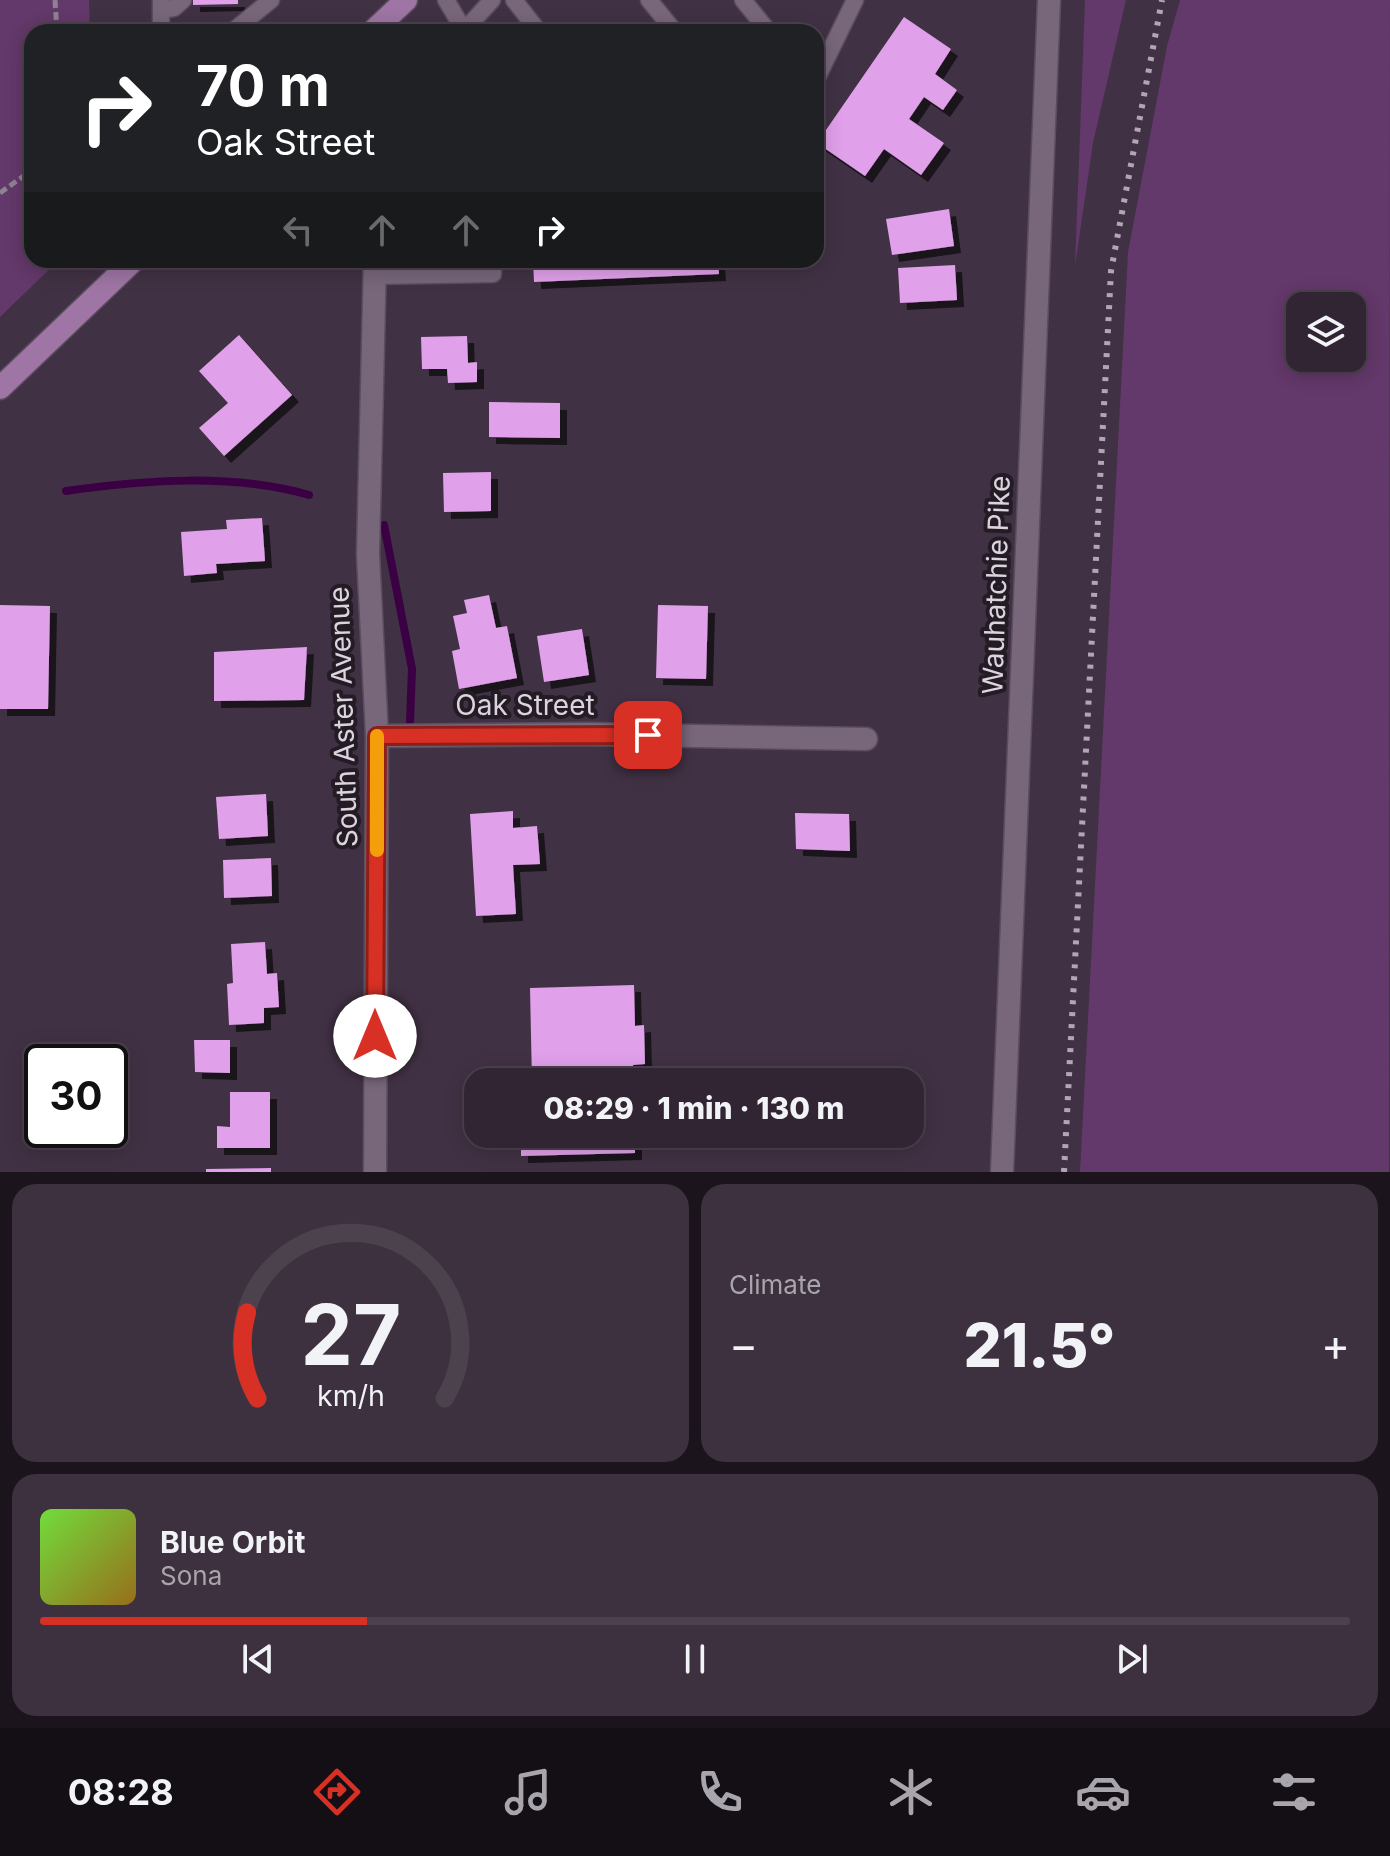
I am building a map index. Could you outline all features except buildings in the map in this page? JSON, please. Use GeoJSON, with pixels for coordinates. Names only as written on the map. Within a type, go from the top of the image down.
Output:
{"type":"FeatureCollection","features":[{"type":"Feature","properties":{"kind":"main road"},"geometry":{"type":"LineString","coordinates":[[383,20],[406,0]]}},
{"type":"Feature","properties":{"kind":"main road"},"geometry":{"type":"LineString","coordinates":[[0,388],[126,268]]}},
{"type":"Feature","properties":{"kind":"street","name":"Wauhatchie Pike"},"geometry":{"type":"LineString","coordinates":[[1002,1172],[1049,0]]}},
{"type":"Feature","properties":{"kind":"street","name":"South Aster Avenue"},"geometry":{"type":"LineString","coordinates":[[375,268],[368,554],[377,736],[375,1172]]}},
{"type":"Feature","properties":{"kind":"street","name":"Oak Street"},"geometry":{"type":"LineString","coordinates":[[377,736],[588,734],[866,739]]}},
{"type":"Feature","properties":{"kind":"lane"},"geometry":{"type":"LineString","coordinates":[[161,5],[174,8],[183,0]]}},
{"type":"Feature","properties":{"kind":"lane"},"geometry":{"type":"LineString","coordinates":[[446,0],[460,24]]}},
{"type":"Feature","properties":{"kind":"lane"},"geometry":{"type":"LineString","coordinates":[[470,24],[492,0]]}},
{"type":"Feature","properties":{"kind":"lane"},"geometry":{"type":"LineString","coordinates":[[514,0],[533,24]]}},
{"type":"Feature","properties":{"kind":"lane"},"geometry":{"type":"LineString","coordinates":[[649,0],[668,24]]}},
{"type":"Feature","properties":{"kind":"lane"},"geometry":{"type":"LineString","coordinates":[[743,0],[762,24]]}},
{"type":"Feature","properties":{"kind":"lane"},"geometry":{"type":"LineString","coordinates":[[824,64],[855,0]]}},
{"type":"Feature","properties":{"kind":"lane"},"geometry":{"type":"LineString","coordinates":[[241,24],[266,2]]}},
{"type":"Feature","properties":{"kind":"lane"},"geometry":{"type":"LineString","coordinates":[[375,268],[430,268],[493,274],[493,268]]}},
{"type":"Feature","properties":{"kind":"path"},"geometry":{"type":"LineString","coordinates":[[55,0],[56,24]]}},
{"type":"Feature","properties":{"kind":"path"},"geometry":{"type":"LineString","coordinates":[[0,193],[24,176]]}},
{"type":"Feature","properties":{"kind":"shaded area"},"geometry":{"type":"Polygon","coordinates":[[[0,0],[89,0],[90,24],[24,24],[24,268],[51,268],[0,317],[0,0]]]}},
{"type":"Feature","properties":{"kind":"shaded area"},"geometry":{"type":"Polygon","coordinates":[[[1085,0],[1126,0],[1093,143],[1075,266],[1085,0]]]}},
{"type":"Feature","properties":{"kind":"shaded area"},"geometry":{"type":"Polygon","coordinates":[[[1180,0],[1390,0],[1389,1172],[1080,1172],[1128,252],[1167,46],[1180,0]]]}},
{"type":"Feature","properties":{"kind":"waterway"},"geometry":{"type":"LineString","coordinates":[[66,491],[126,484],[219,481],[280,488],[309,495]]}},
{"type":"Feature","properties":{"kind":"waterway"},"geometry":{"type":"LineString","coordinates":[[384,525],[412,669],[410,722]]}},
{"type":"Feature","properties":{"kind":"railway"},"geometry":{"type":"LineString","coordinates":[[1064,1172],[1111,271],[1162,0]]}},
{"type":"Feature","properties":{"kind":"slow traffic"},"geometry":{"type":"LineString","coordinates":[[377,736],[377,850]]}},
{"type":"Feature","properties":{"kind":"route"},"geometry":{"type":"LineString","coordinates":[[375,1036],[377,736],[648,735]]}}]}
